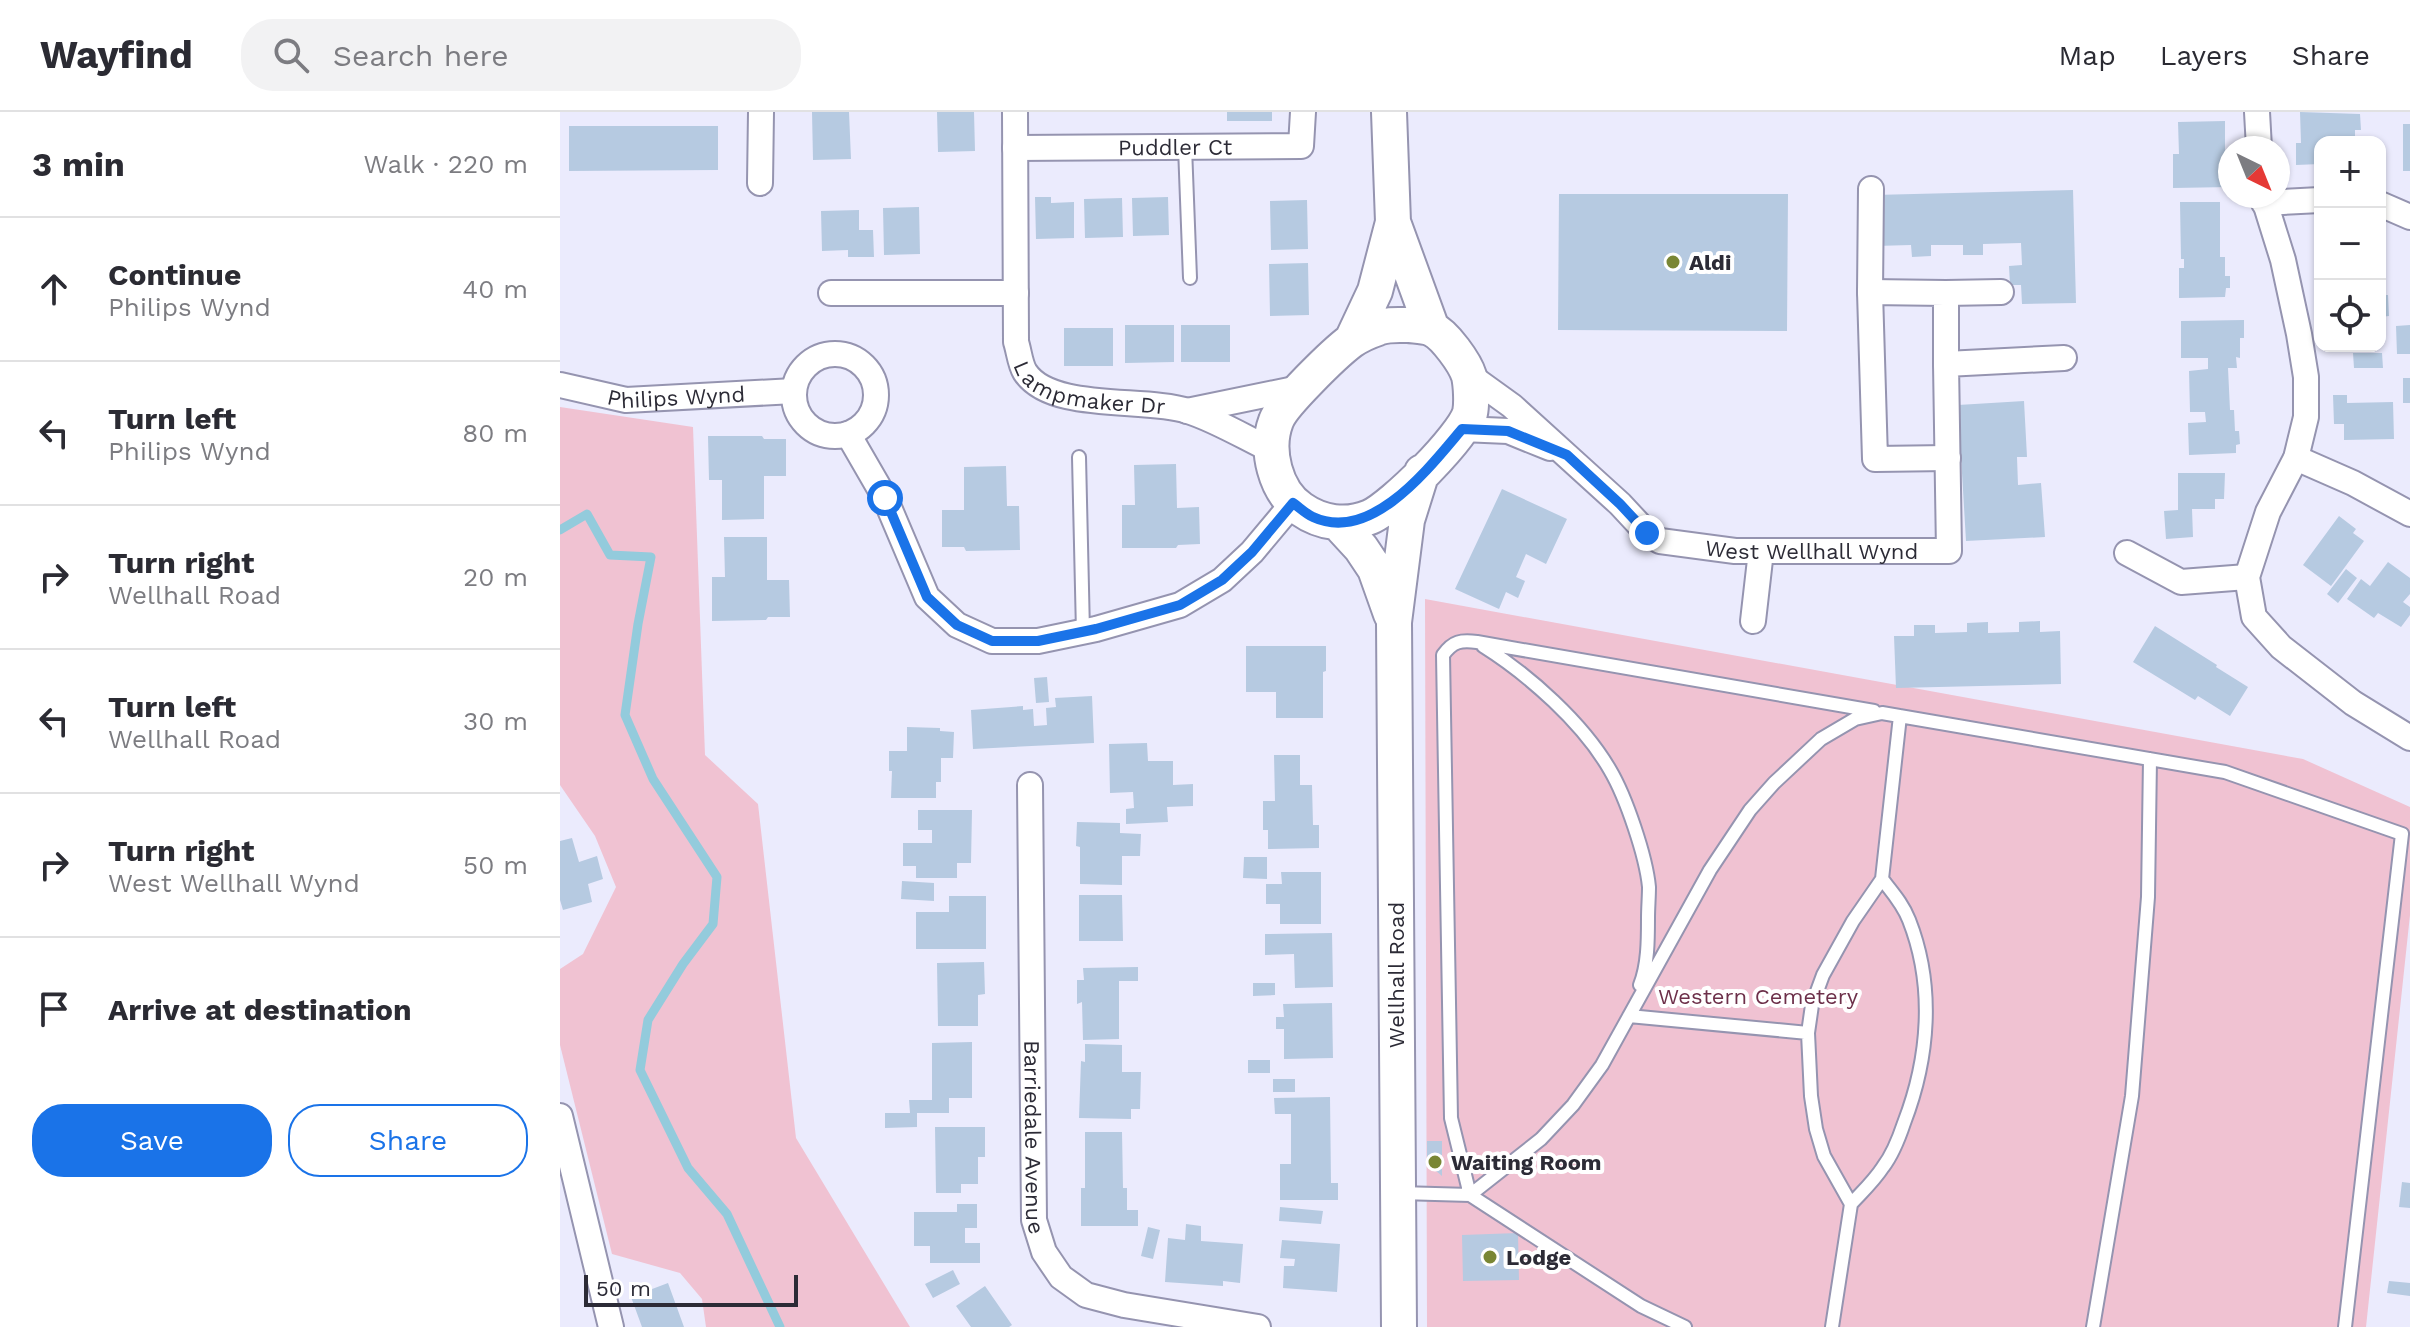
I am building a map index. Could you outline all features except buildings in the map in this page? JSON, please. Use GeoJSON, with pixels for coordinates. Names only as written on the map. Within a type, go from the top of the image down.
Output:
{"type":"FeatureCollection","features":[{"type":"Feature","properties":{"kind":"street"},"geometry":{"type":"LineString","coordinates":[[760,183],[761,112]]}},
{"type":"Feature","properties":{"kind":"street","name":"Lampmaker Dr"},"geometry":{"type":"LineString","coordinates":[[1015,112],[1016,342],[1026,372],[1048,391],[1070,398],[1158,405],[1187,411],[1271,450]]}},
{"type":"Feature","properties":{"kind":"street","name":"Puddler Ct"},"geometry":{"type":"LineString","coordinates":[[1015,148],[1301,146],[1303,112]]}},
{"type":"Feature","properties":{"kind":"street"},"geometry":{"type":"LineString","coordinates":[[1352,340],[1375,291],[1393,222],[1389,112]]}},
{"type":"Feature","properties":{"kind":"street"},"geometry":{"type":"LineString","coordinates":[[2257,112],[2258,136]]}},
{"type":"Feature","properties":{"kind":"street"},"geometry":{"type":"LineString","coordinates":[[1871,189],[1870,292],[1875,459],[1948,458]]}},
{"type":"Feature","properties":{"kind":"street"},"geometry":{"type":"LineString","coordinates":[[2290,200],[2314,200]]}},
{"type":"Feature","properties":{"kind":"street"},"geometry":{"type":"LineString","coordinates":[[2386,207],[2410,217]]}},
{"type":"Feature","properties":{"kind":"street"},"geometry":{"type":"LineString","coordinates":[[2266,208],[2283,260],[2306,377],[2306,417],[2296,458],[2268,512],[2247,577],[2254,617],[2281,647],[2353,703],[2410,738]]}},
{"type":"Feature","properties":{"kind":"street"},"geometry":{"type":"LineString","coordinates":[[1393,222],[1432,329]]}},
{"type":"Feature","properties":{"kind":"street"},"geometry":{"type":"LineString","coordinates":[[1870,292],[2001,292]]}},
{"type":"Feature","properties":{"kind":"street"},"geometry":{"type":"LineString","coordinates":[[831,293],[1016,293]]}},
{"type":"Feature","properties":{"kind":"street","name":"West Wellhall Wynd"},"geometry":{"type":"LineString","coordinates":[[1469,375],[1512,406],[1620,504],[1647,533],[1660,541],[1735,551],[1949,551],[1946,293]]}},
{"type":"Feature","properties":{"kind":"street"},"geometry":{"type":"LineString","coordinates":[[848,434],[885,498],[927,597],[957,625],[992,641],[1038,641],[1180,605],[1222,580],[1252,552],[1293,503],[1279,484],[1271,450],[1276,420],[1287,404],[1352,340],[1381,326],[1408,325],[1432,329],[1447,340],[1469,375],[1470,411],[1462,429]]}},
{"type":"Feature","properties":{"kind":"street"},"geometry":{"type":"LineString","coordinates":[[828,354],[854,358],[873,378],[875,405],[860,427],[848,434],[834,436],[821,433],[809,427],[800,417],[795,404],[797,378],[815,358],[828,354]]}},
{"type":"Feature","properties":{"kind":"street"},"geometry":{"type":"LineString","coordinates":[[1946,364],[2064,358]]}},
{"type":"Feature","properties":{"kind":"street","name":"Philips Wynd"},"geometry":{"type":"LineString","coordinates":[[560,385],[626,400],[794,391]]}},
{"type":"Feature","properties":{"kind":"street","name":"Lampmaker Dr"},"geometry":{"type":"LineString","coordinates":[[1187,411],[1304,387]]}},
{"type":"Feature","properties":{"kind":"street","name":"West Wellhall Wynd"},"geometry":{"type":"LineString","coordinates":[[1462,429],[1508,431],[1567,455]]}},
{"type":"Feature","properties":{"kind":"street","name":"Wellhall Road"},"geometry":{"type":"LineString","coordinates":[[1293,503],[1313,517],[1338,523],[1370,517],[1399,497],[1462,429]]}},
{"type":"Feature","properties":{"kind":"street"},"geometry":{"type":"LineString","coordinates":[[2296,458],[2353,483],[2410,514]]}},
{"type":"Feature","properties":{"kind":"street","name":"Wellhall Road"},"geometry":{"type":"LineString","coordinates":[[1399,1327],[1394,622],[1407,520],[1422,472]]}},
{"type":"Feature","properties":{"kind":"street","name":"Wellhall Road"},"geometry":{"type":"LineString","coordinates":[[1338,523],[1375,569],[1394,622]]}},
{"type":"Feature","properties":{"kind":"street"},"geometry":{"type":"LineString","coordinates":[[1753,621],[1761,551]]}},
{"type":"Feature","properties":{"kind":"street"},"geometry":{"type":"LineString","coordinates":[[2127,553],[2181,582],[2247,577]]}},
{"type":"Feature","properties":{"kind":"street","name":"Barriedale Avenue"},"geometry":{"type":"LineString","coordinates":[[1030,785],[1034,1220],[1044,1252],[1061,1277],[1086,1295],[1124,1305],[1258,1327]]}},
{"type":"Feature","properties":{"kind":"street"},"geometry":{"type":"LineString","coordinates":[[560,1116],[611,1327]]}},
{"type":"Feature","properties":{"kind":"lane"},"geometry":{"type":"LineString","coordinates":[[1185,147],[1190,278]]}},
{"type":"Feature","properties":{"kind":"lane"},"geometry":{"type":"LineString","coordinates":[[1079,457],[1083,632]]}},
{"type":"Feature","properties":{"kind":"lane"},"geometry":{"type":"LineString","coordinates":[[1470,1195],[1451,1118],[1443,655],[1451,644],[1463,640],[2225,772],[2402,834],[2345,1327]]}},
{"type":"Feature","properties":{"kind":"lane"},"geometry":{"type":"LineString","coordinates":[[1477,642],[1504,659],[1589,739],[1612,772],[1639,841],[1649,885],[1644,975],[1629,1016]]}},
{"type":"Feature","properties":{"kind":"lane"},"geometry":{"type":"LineString","coordinates":[[1470,1195],[1541,1139],[1573,1105],[1602,1065],[1710,870],[1750,810],[1821,739],[1855,719],[1882,713]]}},
{"type":"Feature","properties":{"kind":"lane"},"geometry":{"type":"LineString","coordinates":[[1851,1204],[1824,1156],[1816,1129],[1808,1033],[1812,1005],[1823,975],[1853,921],[1882,879],[1900,716]]}},
{"type":"Feature","properties":{"kind":"lane"},"geometry":{"type":"LineString","coordinates":[[2093,1327],[2132,1096],[2148,897],[2150,759]]}},
{"type":"Feature","properties":{"kind":"lane"},"geometry":{"type":"LineString","coordinates":[[1832,1327],[1851,1204],[1885,1165],[1898,1140],[1918,1084],[1925,1046],[1926,1001],[1917,946],[1908,918],[1882,879]]}},
{"type":"Feature","properties":{"kind":"lane"},"geometry":{"type":"LineString","coordinates":[[1629,1016],[1808,1033]]}},
{"type":"Feature","properties":{"kind":"lane"},"geometry":{"type":"LineString","coordinates":[[1397,1193],[1470,1195],[1641,1306],[1685,1327]]}},
{"type":"Feature","properties":{"kind":"green space"},"geometry":{"type":"Polygon","coordinates":[[[560,407],[693,427],[705,755],[758,804],[796,1138],[910,1327],[706,1327],[702,1299],[680,1273],[612,1254],[560,1045],[560,969],[583,954],[616,887],[595,836],[560,785],[560,407]]]}},
{"type":"Feature","properties":{"kind":"green space","name":"Western Cemetery"},"geometry":{"type":"Polygon","coordinates":[[[1425,599],[2303,759],[2410,807],[2410,915],[2366,1327],[1427,1327],[1425,599]]]}},
{"type":"Feature","properties":{"kind":"waterway"},"geometry":{"type":"LineString","coordinates":[[560,530],[587,514],[610,555],[651,557],[625,715],[653,779],[717,877],[713,924],[683,964],[648,1020],[640,1070],[688,1168],[727,1214],[780,1327]]}},
{"type":"Feature","properties":{"kind":"place","name":"Aldi"},"geometry":{"type":"Point","coordinates":[1673,262]}},
{"type":"Feature","properties":{"kind":"place","name":"Waiting Room"},"geometry":{"type":"Point","coordinates":[1435,1162]}},
{"type":"Feature","properties":{"kind":"place","name":"Lodge"},"geometry":{"type":"Point","coordinates":[1490,1257]}},
{"type":"Feature","properties":{"kind":"route"},"geometry":{"type":"LineString","coordinates":[[885,498],[927,597],[957,625],[992,641],[1038,641],[1096,629],[1180,605],[1222,580],[1252,552],[1293,503],[1313,517],[1338,523],[1370,517],[1399,497],[1462,429],[1508,431],[1567,455],[1647,533]]}}]}
